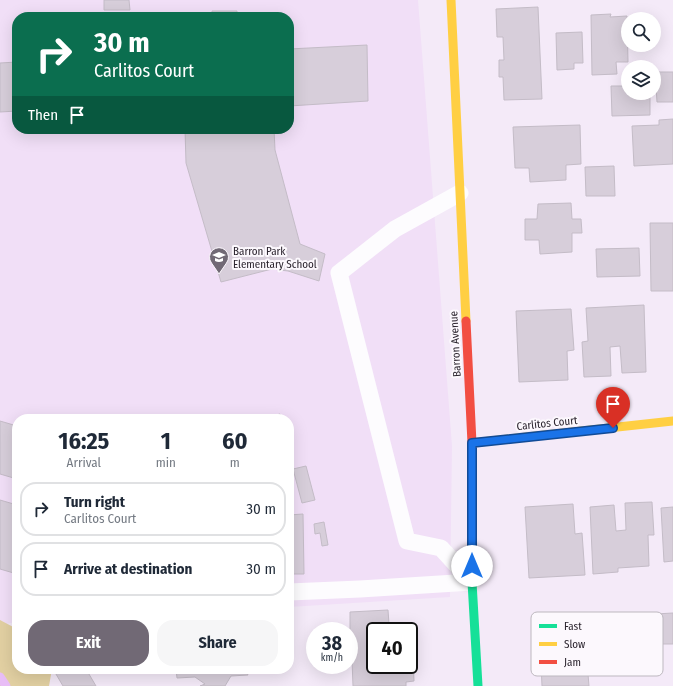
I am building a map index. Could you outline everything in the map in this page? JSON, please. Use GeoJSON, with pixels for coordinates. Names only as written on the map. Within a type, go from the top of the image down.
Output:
{"type":"FeatureCollection","features":[{"type":"Feature","properties":{"kind":"street","name":"Barron Avenue"},"geometry":{"type":"LineString","coordinates":[[450,0],[472,443],[472,582],[478,686]]}},
{"type":"Feature","properties":{"kind":"street","name":"Carlitos Court"},"geometry":{"type":"LineString","coordinates":[[472,443],[673,421]]}},
{"type":"Feature","properties":{"kind":"lane"},"geometry":{"type":"LineString","coordinates":[[460,193],[395,229],[339,273],[407,541],[441,548],[472,582]]}},
{"type":"Feature","properties":{"kind":"lane"},"geometry":{"type":"LineString","coordinates":[[294,592],[472,582]]}},
{"type":"Feature","properties":{"kind":"shaded area","name":"Barron Park Elementary School"},"geometry":{"type":"Polygon","coordinates":[[[0,0],[418,0],[452,446],[450,597],[294,607],[294,414],[12,414],[12,623],[0,625],[0,0]]]}},
{"type":"Feature","properties":{"kind":"shaded area"},"geometry":{"type":"Polygon","coordinates":[[[0,620],[12,626],[12,674],[51,674],[49,686],[0,686],[0,620]]]}},
{"type":"Feature","properties":{"kind":"building"},"geometry":{"type":"Polygon","coordinates":[[[104,0],[129,0],[130,10],[104,10],[104,0]]]}},
{"type":"Feature","properties":{"kind":"building"},"geometry":{"type":"Polygon","coordinates":[[[538,7],[542,99],[504,100],[503,77],[499,77],[499,60],[504,60],[503,37],[497,37],[496,9],[538,7]]]}},
{"type":"Feature","properties":{"kind":"building"},"geometry":{"type":"Polygon","coordinates":[[[212,11],[237,11],[237,12],[212,11]]]}},
{"type":"Feature","properties":{"kind":"building"},"geometry":{"type":"Polygon","coordinates":[[[611,14],[610,17],[621,16],[621,52],[628,52],[628,60],[616,62],[617,74],[592,75],[591,15],[611,14]]]}},
{"type":"Feature","properties":{"kind":"building"},"geometry":{"type":"Polygon","coordinates":[[[582,32],[583,63],[574,63],[574,69],[557,70],[556,33],[582,32]]]}},
{"type":"Feature","properties":{"kind":"building"},"geometry":{"type":"Polygon","coordinates":[[[367,45],[368,101],[294,106],[294,49],[367,45]]]}},
{"type":"Feature","properties":{"kind":"building"},"geometry":{"type":"Polygon","coordinates":[[[12,62],[12,111],[0,112],[0,63],[12,62]]]}},
{"type":"Feature","properties":{"kind":"building"},"geometry":{"type":"Polygon","coordinates":[[[661,72],[673,72],[673,102],[657,102],[657,100],[661,100],[661,72]]]}},
{"type":"Feature","properties":{"kind":"building"},"geometry":{"type":"Polygon","coordinates":[[[611,86],[621,86],[621,100],[650,100],[650,115],[612,116],[611,86]]]}},
{"type":"Feature","properties":{"kind":"building"},"geometry":{"type":"Polygon","coordinates":[[[673,119],[673,164],[634,166],[632,126],[659,125],[659,120],[673,119]]]}},
{"type":"Feature","properties":{"kind":"building"},"geometry":{"type":"Polygon","coordinates":[[[580,125],[581,164],[566,165],[566,180],[530,182],[529,168],[515,168],[513,127],[580,125]]]}},
{"type":"Feature","properties":{"kind":"building"},"geometry":{"type":"Polygon","coordinates":[[[185,134],[274,134],[275,150],[300,244],[325,254],[319,281],[288,271],[272,269],[221,282],[186,163],[185,134]]]}},
{"type":"Feature","properties":{"kind":"building"},"geometry":{"type":"Polygon","coordinates":[[[614,166],[615,196],[586,196],[585,167],[614,166]]]}},
{"type":"Feature","properties":{"kind":"building"},"geometry":{"type":"Polygon","coordinates":[[[571,203],[572,219],[581,219],[582,233],[572,233],[572,252],[540,254],[539,240],[525,240],[525,219],[537,219],[538,204],[571,203]]]}},
{"type":"Feature","properties":{"kind":"building"},"geometry":{"type":"Polygon","coordinates":[[[650,223],[673,223],[673,291],[651,291],[650,223]]]}},
{"type":"Feature","properties":{"kind":"building"},"geometry":{"type":"Polygon","coordinates":[[[639,248],[640,276],[597,277],[596,249],[639,248]]]}},
{"type":"Feature","properties":{"kind":"building"},"geometry":{"type":"Polygon","coordinates":[[[644,305],[646,372],[622,373],[620,346],[610,347],[611,376],[584,377],[582,342],[588,341],[586,308],[644,305]]]}},
{"type":"Feature","properties":{"kind":"building"},"geometry":{"type":"Polygon","coordinates":[[[571,309],[574,350],[567,351],[568,380],[519,382],[516,311],[571,309]]]}},
{"type":"Feature","properties":{"kind":"building"},"geometry":{"type":"Polygon","coordinates":[[[0,421],[12,425],[12,478],[0,474],[0,421]]]}},
{"type":"Feature","properties":{"kind":"building"},"geometry":{"type":"Polygon","coordinates":[[[306,466],[315,500],[302,503],[294,469],[306,466]]]}},
{"type":"Feature","properties":{"kind":"building"},"geometry":{"type":"Polygon","coordinates":[[[0,500],[12,504],[12,573],[0,569],[0,500]]]}},
{"type":"Feature","properties":{"kind":"building"},"geometry":{"type":"Polygon","coordinates":[[[652,502],[654,535],[648,535],[649,566],[618,568],[618,572],[593,574],[590,507],[614,505],[616,531],[626,530],[625,503],[652,502]]]}},
{"type":"Feature","properties":{"kind":"building"},"geometry":{"type":"Polygon","coordinates":[[[573,504],[575,534],[582,533],[585,575],[529,578],[525,507],[573,504]]]}},
{"type":"Feature","properties":{"kind":"building"},"geometry":{"type":"Polygon","coordinates":[[[673,507],[673,561],[664,562],[661,508],[673,507]]]}},
{"type":"Feature","properties":{"kind":"building"},"geometry":{"type":"Polygon","coordinates":[[[303,514],[304,574],[294,574],[294,515],[303,514]]]}},
{"type":"Feature","properties":{"kind":"building"},"geometry":{"type":"Polygon","coordinates":[[[324,522],[328,545],[322,546],[320,533],[315,534],[314,524],[324,522]]]}},
{"type":"Feature","properties":{"kind":"building"},"geometry":{"type":"Polygon","coordinates":[[[388,610],[389,622],[366,622],[366,674],[414,674],[414,681],[406,682],[406,686],[353,686],[353,674],[358,674],[358,622],[350,622],[350,612],[388,610]]]}},
{"type":"Feature","properties":{"kind":"building"},"geometry":{"type":"Polygon","coordinates":[[[673,613],[673,644],[663,644],[663,614],[673,613]]]}},
{"type":"Feature","properties":{"kind":"building"},"geometry":{"type":"Polygon","coordinates":[[[56,674],[89,674],[96,686],[63,686],[56,674]]]}},
{"type":"Feature","properties":{"kind":"building"},"geometry":{"type":"Polygon","coordinates":[[[177,674],[248,675],[231,676],[225,686],[200,686],[205,684],[195,677],[177,678],[177,674]]]}},
{"type":"Feature","properties":{"kind":"building"},"geometry":{"type":"Polygon","coordinates":[[[542,676],[588,676],[589,686],[542,686],[542,676]]]}},
{"type":"Feature","properties":{"kind":"waterway"},"geometry":{"type":"LineString","coordinates":[[0,677],[6,686]]}},
{"type":"Feature","properties":{"kind":"traffic: fast"},"geometry":{"type":"LineString","coordinates":[[472,541],[472,582],[478,686]]}},
{"type":"Feature","properties":{"kind":"traffic: slow"},"geometry":{"type":"LineString","coordinates":[[451,0],[466,321]]}},
{"type":"Feature","properties":{"kind":"traffic: slow"},"geometry":{"type":"LineString","coordinates":[[472,443],[673,421]]}},
{"type":"Feature","properties":{"kind":"traffic: jam"},"geometry":{"type":"LineString","coordinates":[[466,321],[472,443],[472,541]]}},
{"type":"Feature","properties":{"kind":"place","name":"Barron Park Elementary School"},"geometry":{"type":"Point","coordinates":[219,274]}},
{"type":"Feature","properties":{"kind":"route"},"geometry":{"type":"LineString","coordinates":[[472,566],[472,443],[613,428]]}}]}
